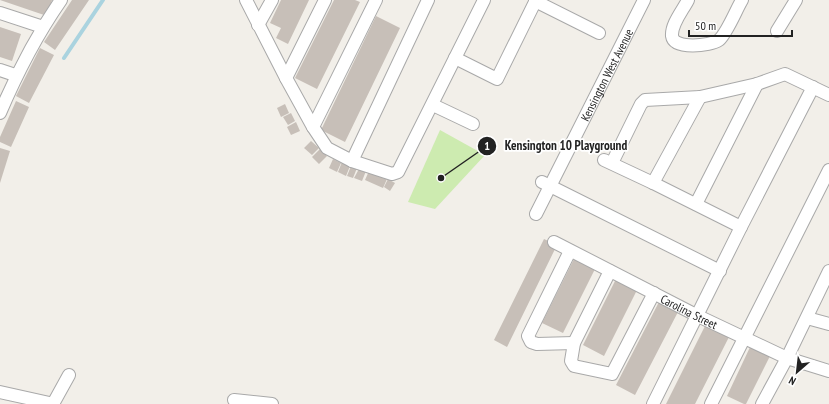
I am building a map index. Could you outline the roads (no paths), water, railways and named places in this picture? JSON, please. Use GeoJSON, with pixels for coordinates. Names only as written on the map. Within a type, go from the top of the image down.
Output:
{"type":"FeatureCollection","features":[{"type":"Feature","properties":{"kind":"street"},"geometry":{"type":"LineString","coordinates":[[0,113],[16,75],[42,27],[61,0]]}},
{"type":"Feature","properties":{"kind":"street"},"geometry":{"type":"LineString","coordinates":[[246,0],[286,78],[313,127],[327,148],[352,161],[392,174],[398,172],[433,105],[484,0]]}},
{"type":"Feature","properties":{"kind":"street"},"geometry":{"type":"LineString","coordinates":[[258,25],[272,0]]}},
{"type":"Feature","properties":{"kind":"street"},"geometry":{"type":"LineString","coordinates":[[286,78],[325,0]]}},
{"type":"Feature","properties":{"kind":"street"},"geometry":{"type":"LineString","coordinates":[[313,127],[376,0]]}},
{"type":"Feature","properties":{"kind":"street"},"geometry":{"type":"LineString","coordinates":[[352,161],[428,0]]}},
{"type":"Feature","properties":{"kind":"street","name":"Kensington West Avenue"},"geometry":{"type":"LineString","coordinates":[[536,214],[546,185],[644,0]]}},
{"type":"Feature","properties":{"kind":"street"},"geometry":{"type":"LineString","coordinates":[[688,0],[672,28],[672,37],[674,42],[679,44],[706,46],[720,38],[742,0]]}},
{"type":"Feature","properties":{"kind":"street"},"geometry":{"type":"LineString","coordinates":[[777,31],[796,0]]}},
{"type":"Feature","properties":{"kind":"street"},"geometry":{"type":"LineString","coordinates":[[455,58],[496,79],[535,1],[599,33]]}},
{"type":"Feature","properties":{"kind":"street"},"geometry":{"type":"LineString","coordinates":[[0,12],[42,27]]}},
{"type":"Feature","properties":{"kind":"street"},"geometry":{"type":"LineString","coordinates":[[0,70],[16,75]]}},
{"type":"Feature","properties":{"kind":"street"},"geometry":{"type":"LineString","coordinates":[[741,227],[653,182],[608,162],[641,104],[645,100],[700,97],[757,84],[784,74],[829,95]]}},
{"type":"Feature","properties":{"kind":"street"},"geometry":{"type":"LineString","coordinates":[[696,204],[757,84]]}},
{"type":"Feature","properties":{"kind":"street"},"geometry":{"type":"LineString","coordinates":[[653,404],[813,87]]}},
{"type":"Feature","properties":{"kind":"street"},"geometry":{"type":"LineString","coordinates":[[653,182],[700,97]]}},
{"type":"Feature","properties":{"kind":"street"},"geometry":{"type":"LineString","coordinates":[[433,105],[473,124]]}},
{"type":"Feature","properties":{"kind":"street"},"geometry":{"type":"LineString","coordinates":[[711,404],[743,337],[829,170]]}},
{"type":"Feature","properties":{"kind":"street"},"geometry":{"type":"LineString","coordinates":[[546,185],[720,271]]}},
{"type":"Feature","properties":{"kind":"street","name":"Carolina Street"},"geometry":{"type":"LineString","coordinates":[[554,242],[698,316],[787,358],[829,371]]}},
{"type":"Feature","properties":{"kind":"street"},"geometry":{"type":"LineString","coordinates":[[570,251],[528,336],[531,342],[537,344],[574,343]]}},
{"type":"Feature","properties":{"kind":"street"},"geometry":{"type":"LineString","coordinates":[[610,271],[574,343],[571,361],[574,366],[612,374],[654,294]]}},
{"type":"Feature","properties":{"kind":"street"},"geometry":{"type":"LineString","coordinates":[[762,404],[787,358],[828,274]]}},
{"type":"Feature","properties":{"kind":"street"},"geometry":{"type":"LineString","coordinates":[[807,318],[829,324]]}},
{"type":"Feature","properties":{"kind":"street"},"geometry":{"type":"LineString","coordinates":[[0,392],[53,404],[69,375]]}},
{"type":"Feature","properties":{"kind":"street"},"geometry":{"type":"LineString","coordinates":[[234,400],[265,404]]}},
{"type":"Feature","properties":{"kind":"waterway"},"geometry":{"type":"LineString","coordinates":[[64,58],[103,0]]}},
{"type":"Feature","properties":{"kind":"place","name":"Kensington 10 Playground"},"geometry":{"type":"Point","coordinates":[441,178]}}]}
